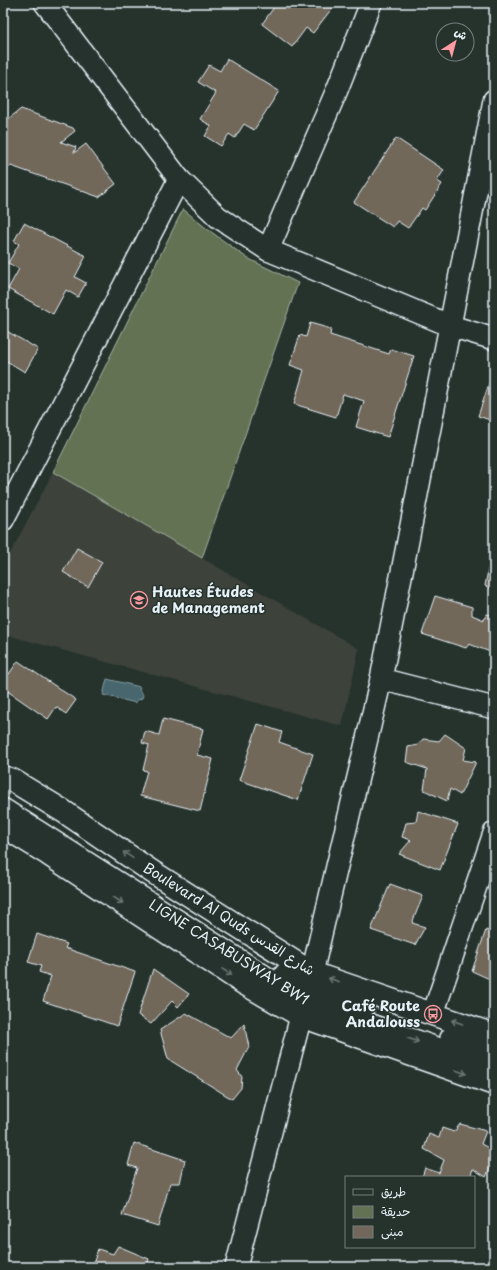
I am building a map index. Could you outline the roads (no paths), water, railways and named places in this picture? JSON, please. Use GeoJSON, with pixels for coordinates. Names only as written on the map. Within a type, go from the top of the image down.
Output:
{"type":"FeatureCollection","features":[{"type":"Feature","properties":{"kind":"main road","name":"Boulevard Al Quds شارع القدس"},"geometry":{"type":"LineString","coordinates":[[3,776],[63,811],[151,871],[312,973],[494,1035]]}},
{"type":"Feature","properties":{"kind":"main road"},"geometry":{"type":"LineString","coordinates":[[3,826],[245,984],[301,1016],[494,1084]]}},
{"type":"Feature","properties":{"kind":"street"},"geometry":{"type":"LineString","coordinates":[[44,3],[179,179],[218,217],[268,250],[451,326],[494,339]]}},
{"type":"Feature","properties":{"kind":"street"},"geometry":{"type":"LineString","coordinates":[[268,250],[338,90],[371,3]]}},
{"type":"Feature","properties":{"kind":"street"},"geometry":{"type":"LineString","coordinates":[[312,973],[381,679],[494,100]]}},
{"type":"Feature","properties":{"kind":"street"},"geometry":{"type":"LineString","coordinates":[[3,520],[179,179]]}},
{"type":"Feature","properties":{"kind":"street"},"geometry":{"type":"LineString","coordinates":[[381,679],[494,708]]}},
{"type":"Feature","properties":{"kind":"street","name":"LIGNE CASABUSWAY BW1"},"geometry":{"type":"LineString","coordinates":[[3,795],[10,798],[248,952],[307,986],[394,1019],[494,1053]]}},
{"type":"Feature","properties":{"kind":"street","name":"LIGNE CASABUSWAY BW1"},"geometry":{"type":"LineString","coordinates":[[3,809],[305,1002],[494,1068]]}},
{"type":"Feature","properties":{"kind":"street"},"geometry":{"type":"LineString","coordinates":[[433,1014],[494,833]]}},
{"type":"Feature","properties":{"kind":"street"},"geometry":{"type":"LineString","coordinates":[[236,1267],[301,1016]]}},
{"type":"Feature","properties":{"kind":"water"},"geometry":{"type":"Polygon","coordinates":[[[107,679],[140,687],[139,690],[143,696],[142,698],[136,701],[136,703],[103,695],[107,679]]]}},
{"type":"Feature","properties":{"kind":"place","name":"Hautes Études de Management"},"geometry":{"type":"Point","coordinates":[139,600]}},
{"type":"Feature","properties":{"kind":"place","name":"Café Route Andalouss"},"geometry":{"type":"Point","coordinates":[433,1014]}}]}
